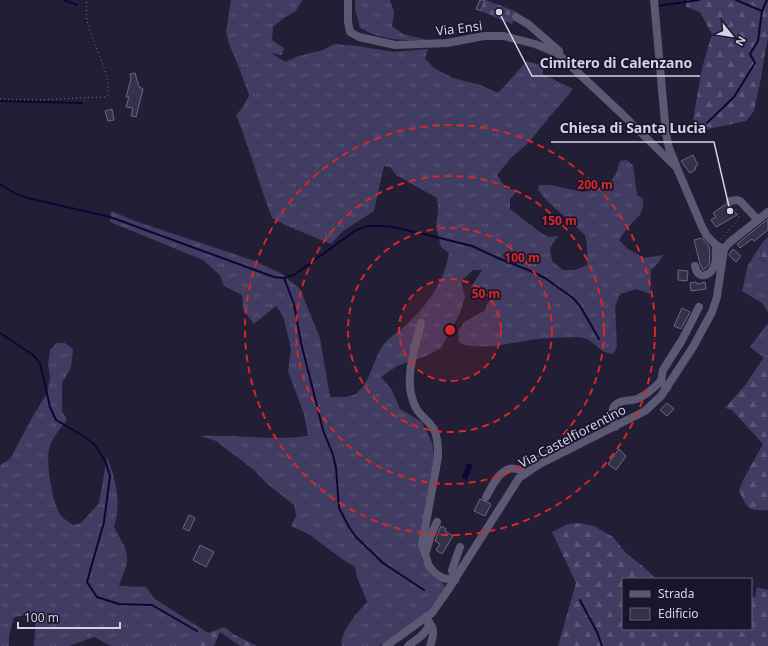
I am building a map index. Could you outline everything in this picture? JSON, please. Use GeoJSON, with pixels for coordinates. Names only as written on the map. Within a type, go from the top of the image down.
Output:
{"type":"FeatureCollection","features":[{"type":"Feature","properties":{"kind":"street","name":"Via Ensi"},"geometry":{"type":"LineString","coordinates":[[348,0],[348,22],[350,32],[359,37],[395,45],[447,43],[484,36],[504,36],[535,44],[557,53],[582,75],[677,168],[707,236],[718,242],[724,249]]}},
{"type":"Feature","properties":{"kind":"street"},"geometry":{"type":"LineString","coordinates":[[654,0],[666,134],[669,148],[677,168]]}},
{"type":"Feature","properties":{"kind":"street"},"geometry":{"type":"LineString","coordinates":[[516,18],[533,28],[571,61],[582,75]]}},
{"type":"Feature","properties":{"kind":"street"},"geometry":{"type":"LineString","coordinates":[[730,201],[740,201],[758,220]]}},
{"type":"Feature","properties":{"kind":"street"},"geometry":{"type":"LineString","coordinates":[[724,249],[729,243],[768,212]]}},
{"type":"Feature","properties":{"kind":"street"},"geometry":{"type":"LineString","coordinates":[[695,266],[696,273],[704,276],[709,274],[716,263],[718,242]]}},
{"type":"Feature","properties":{"kind":"street","name":"Via Castelfiorentino"},"geometry":{"type":"LineString","coordinates":[[386,646],[426,621],[455,580],[514,484],[524,473],[544,461],[632,419],[651,407],[664,385],[706,325],[717,297],[724,249]]}},
{"type":"Feature","properties":{"kind":"street"},"geometry":{"type":"LineString","coordinates":[[615,427],[612,411],[615,406],[620,402],[632,401],[640,398],[650,391],[664,385],[663,370],[682,340],[699,307]]}},
{"type":"Feature","properties":{"kind":"street"},"geometry":{"type":"LineString","coordinates":[[421,323],[411,366],[411,396],[416,408],[432,426],[438,446],[438,457],[422,545],[429,566],[435,573],[442,578],[455,580],[452,570],[460,547]]}},
{"type":"Feature","properties":{"kind":"street"},"geometry":{"type":"LineString","coordinates":[[486,497],[500,475],[507,470],[516,468],[524,473]]}},
{"type":"Feature","properties":{"kind":"street"},"geometry":{"type":"LineString","coordinates":[[425,556],[431,535],[437,522]]}},
{"type":"Feature","properties":{"kind":"street"},"geometry":{"type":"LineString","coordinates":[[408,646],[421,636],[427,629],[426,621]]}},
{"type":"Feature","properties":{"kind":"street"},"geometry":{"type":"LineString","coordinates":[[426,621],[433,629],[430,646]]}},
{"type":"Feature","properties":{"kind":"path"},"geometry":{"type":"LineString","coordinates":[[0,99],[34,100],[104,97],[108,95],[110,90],[88,24],[86,11],[87,0]]}},
{"type":"Feature","properties":{"kind":"path"},"geometry":{"type":"LineString","coordinates":[[718,242],[739,219],[739,215],[730,201]]}},
{"type":"Feature","properties":{"kind":"green space"},"geometry":{"type":"Polygon","coordinates":[[[231,0],[302,0],[296,11],[273,27],[272,40],[284,48],[282,55],[271,53],[285,62],[299,56],[323,50],[334,44],[394,52],[428,49],[425,58],[434,68],[453,78],[481,85],[498,93],[527,61],[543,66],[543,74],[573,89],[528,143],[510,159],[497,175],[507,189],[518,190],[510,199],[510,209],[548,237],[558,236],[550,248],[552,261],[563,270],[575,270],[587,265],[587,244],[585,235],[548,202],[538,190],[539,185],[549,185],[584,192],[607,185],[616,174],[620,161],[627,160],[633,165],[637,195],[643,199],[643,205],[639,216],[619,240],[628,249],[644,258],[663,255],[659,262],[651,270],[650,294],[637,289],[620,294],[615,307],[617,347],[613,354],[604,352],[592,342],[581,337],[562,337],[486,346],[466,345],[459,342],[458,332],[464,322],[484,311],[490,296],[485,288],[470,289],[482,270],[473,270],[461,281],[465,297],[460,313],[441,348],[426,356],[397,366],[381,377],[392,390],[400,409],[422,422],[432,443],[435,460],[420,537],[421,558],[433,577],[444,584],[445,590],[426,613],[379,646],[342,646],[341,644],[347,627],[354,616],[367,602],[357,577],[355,567],[310,535],[291,526],[296,516],[294,505],[266,483],[254,470],[216,441],[200,436],[281,438],[308,436],[304,414],[288,371],[291,349],[283,316],[276,306],[254,324],[243,310],[242,295],[224,286],[220,275],[203,260],[110,222],[111,211],[135,221],[255,261],[282,274],[300,289],[320,338],[330,397],[351,396],[361,389],[368,378],[382,346],[388,339],[414,318],[428,302],[439,284],[447,264],[449,253],[441,247],[436,228],[438,209],[437,198],[396,175],[390,167],[384,166],[374,211],[343,231],[331,244],[272,218],[236,115],[243,107],[249,95],[229,44],[226,31],[231,0]]]}},
{"type":"Feature","properties":{"kind":"green space"},"geometry":{"type":"Polygon","coordinates":[[[355,0],[390,0],[394,12],[392,26],[403,34],[427,40],[400,40],[384,38],[360,28],[355,9],[355,0]]]}},
{"type":"Feature","properties":{"kind":"green space"},"geometry":{"type":"Polygon","coordinates":[[[486,0],[517,12],[512,24],[481,11],[486,0]]]}},
{"type":"Feature","properties":{"kind":"green space"},"geometry":{"type":"Polygon","coordinates":[[[687,0],[768,0],[768,38],[761,78],[754,111],[746,121],[708,129],[693,120],[702,68],[712,34],[700,12],[686,7],[687,0]]]}},
{"type":"Feature","properties":{"kind":"green space"},"geometry":{"type":"Polygon","coordinates":[[[768,237],[768,268],[760,252],[762,244],[768,237]]]}},
{"type":"Feature","properties":{"kind":"green space"},"geometry":{"type":"Polygon","coordinates":[[[764,240],[760,255],[762,261],[768,268],[768,312],[762,303],[742,291],[748,265],[764,240]]]}},
{"type":"Feature","properties":{"kind":"green space"},"geometry":{"type":"Polygon","coordinates":[[[768,323],[768,351],[763,357],[750,347],[768,323]]]}},
{"type":"Feature","properties":{"kind":"green space"},"geometry":{"type":"Polygon","coordinates":[[[57,343],[65,343],[73,349],[71,368],[62,383],[62,411],[67,420],[52,441],[48,456],[50,483],[58,510],[61,516],[73,525],[81,523],[99,503],[107,457],[114,477],[118,498],[114,527],[127,555],[126,567],[119,586],[146,587],[155,599],[202,629],[194,646],[111,646],[94,637],[69,646],[34,646],[36,614],[14,617],[9,636],[9,646],[0,646],[0,465],[10,459],[47,393],[50,378],[48,364],[50,350],[57,343]]]}},
{"type":"Feature","properties":{"kind":"green space"},"geometry":{"type":"Polygon","coordinates":[[[768,351],[768,510],[756,510],[749,508],[744,502],[739,491],[743,480],[763,444],[732,410],[725,408],[746,384],[768,351]]]}},
{"type":"Feature","properties":{"kind":"green space"},"geometry":{"type":"Polygon","coordinates":[[[580,523],[594,526],[613,537],[626,553],[655,578],[622,578],[622,630],[752,630],[752,597],[755,597],[757,587],[768,590],[768,646],[558,646],[576,583],[552,532],[568,524],[580,523]]]}},
{"type":"Feature","properties":{"kind":"green space"},"geometry":{"type":"Polygon","coordinates":[[[224,627],[235,635],[257,646],[240,646],[220,632],[214,646],[194,646],[202,629],[208,633],[224,627]]]}},
{"type":"Feature","properties":{"kind":"shaded area"},"geometry":{"type":"Polygon","coordinates":[[[467,463],[473,465],[467,480],[462,478],[467,463]]]}},
{"type":"Feature","properties":{"kind":"building"},"geometry":{"type":"Polygon","coordinates":[[[480,0],[485,0],[481,11],[476,9],[480,0]]]}},
{"type":"Feature","properties":{"kind":"building"},"geometry":{"type":"Polygon","coordinates":[[[135,73],[139,87],[143,89],[136,117],[131,116],[133,108],[126,107],[129,97],[126,97],[131,79],[130,74],[135,73]]]}},
{"type":"Feature","properties":{"kind":"building"},"geometry":{"type":"Polygon","coordinates":[[[112,109],[114,120],[108,121],[105,111],[112,109]]]}},
{"type":"Feature","properties":{"kind":"building"},"geometry":{"type":"Polygon","coordinates":[[[693,155],[698,165],[695,167],[696,169],[690,173],[681,161],[693,155]]]}},
{"type":"Feature","properties":{"kind":"building"},"geometry":{"type":"Polygon","coordinates":[[[726,204],[731,206],[737,215],[716,227],[711,220],[716,217],[713,213],[726,204]]]}},
{"type":"Feature","properties":{"kind":"building"},"geometry":{"type":"Polygon","coordinates":[[[768,219],[768,230],[754,241],[752,239],[740,248],[737,244],[768,219]]]}},
{"type":"Feature","properties":{"kind":"building"},"geometry":{"type":"Polygon","coordinates":[[[702,238],[709,246],[710,255],[709,265],[703,270],[694,240],[702,238]]]}},
{"type":"Feature","properties":{"kind":"building"},"geometry":{"type":"Polygon","coordinates":[[[733,249],[741,256],[736,262],[729,255],[733,249]]]}},
{"type":"Feature","properties":{"kind":"building"},"geometry":{"type":"Polygon","coordinates":[[[678,270],[688,271],[687,281],[678,280],[678,270]]]}},
{"type":"Feature","properties":{"kind":"building"},"geometry":{"type":"Polygon","coordinates":[[[696,282],[697,284],[705,282],[706,289],[691,291],[690,283],[696,282]]]}},
{"type":"Feature","properties":{"kind":"building"},"geometry":{"type":"Polygon","coordinates":[[[682,308],[690,312],[681,329],[674,326],[682,308]]]}},
{"type":"Feature","properties":{"kind":"building"},"geometry":{"type":"Polygon","coordinates":[[[667,403],[674,409],[667,416],[660,410],[667,403]]]}},
{"type":"Feature","properties":{"kind":"building"},"geometry":{"type":"Polygon","coordinates":[[[619,449],[626,456],[616,470],[608,464],[619,449]]]}},
{"type":"Feature","properties":{"kind":"building"},"geometry":{"type":"Polygon","coordinates":[[[480,499],[491,504],[485,516],[474,511],[480,499]]]}},
{"type":"Feature","properties":{"kind":"building"},"geometry":{"type":"Polygon","coordinates":[[[189,515],[195,518],[189,531],[183,528],[189,515]]]}},
{"type":"Feature","properties":{"kind":"building"},"geometry":{"type":"Polygon","coordinates":[[[441,526],[446,529],[445,531],[453,536],[442,554],[436,550],[440,544],[435,541],[441,526]]]}},
{"type":"Feature","properties":{"kind":"building"},"geometry":{"type":"Polygon","coordinates":[[[200,545],[214,552],[206,567],[193,560],[200,545]]]}},
{"type":"Feature","properties":{"kind":"waterway"},"geometry":{"type":"LineString","coordinates":[[64,0],[77,5]]}},
{"type":"Feature","properties":{"kind":"waterway"},"geometry":{"type":"LineString","coordinates":[[658,6],[699,0]]}},
{"type":"Feature","properties":{"kind":"waterway"},"geometry":{"type":"LineString","coordinates":[[736,0],[762,11]]}},
{"type":"Feature","properties":{"kind":"waterway"},"geometry":{"type":"LineString","coordinates":[[707,123],[734,97],[755,63],[750,54],[758,41],[762,11],[767,0]]}},
{"type":"Feature","properties":{"kind":"waterway"},"geometry":{"type":"LineString","coordinates":[[0,101],[82,103]]}},
{"type":"Feature","properties":{"kind":"waterway"},"geometry":{"type":"LineString","coordinates":[[0,184],[18,195],[110,217],[274,277],[284,278],[294,275],[356,230],[367,226],[393,227],[472,246],[545,278],[573,298],[580,306],[599,339]]}},
{"type":"Feature","properties":{"kind":"waterway"},"geometry":{"type":"LineString","coordinates":[[284,278],[294,304],[301,343],[323,430],[333,455],[336,468],[339,508],[356,537],[383,563],[424,590]]}},
{"type":"Feature","properties":{"kind":"waterway"},"geometry":{"type":"LineString","coordinates":[[0,333],[33,355],[40,363],[50,407],[56,420],[85,437],[96,446],[106,463],[110,476],[104,522],[87,582],[97,597],[119,604],[152,605],[197,631]]}},
{"type":"Feature","properties":{"kind":"waterway"},"geometry":{"type":"LineString","coordinates":[[580,600],[597,632],[602,646]]}},
{"type":"Feature","properties":{"kind":"place","name":"Cimitero di Calenzano"},"geometry":{"type":"Point","coordinates":[499,12]}},
{"type":"Feature","properties":{"kind":"place","name":"Chiesa di Santa Lucia"},"geometry":{"type":"Point","coordinates":[730,211]}}]}
